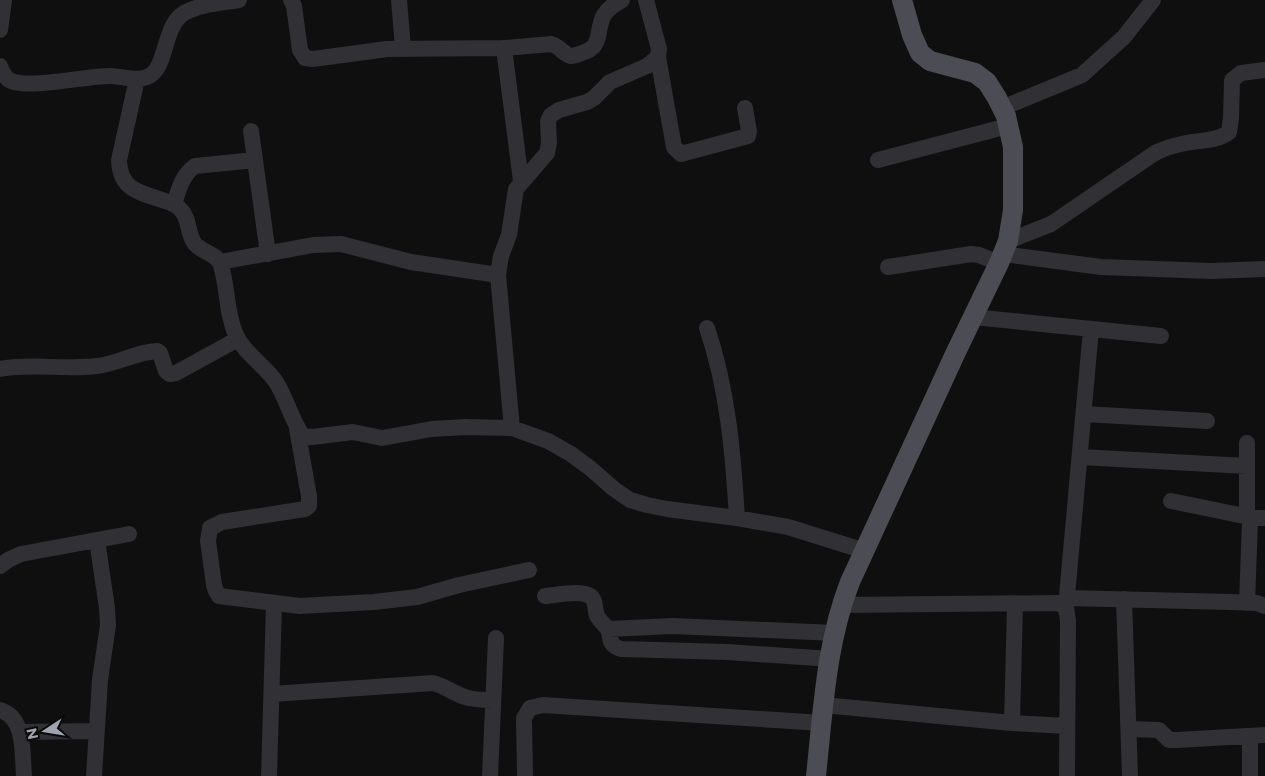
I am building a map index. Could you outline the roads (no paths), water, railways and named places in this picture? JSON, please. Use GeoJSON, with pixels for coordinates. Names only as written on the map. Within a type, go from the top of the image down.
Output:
{"type":"FeatureCollection","features":[{"type":"Feature","properties":{"kind":"main road"},"geometry":{"type":"LineString","coordinates":[[816,776],[830,659],[841,606],[864,551],[1003,253],[1013,210],[1013,147],[1005,117],[987,82],[975,74],[930,61],[920,53],[912,35],[902,0]]}},
{"type":"Feature","properties":{"kind":"street"},"geometry":{"type":"LineString","coordinates":[[0,30],[4,0]]}},
{"type":"Feature","properties":{"kind":"street"},"geometry":{"type":"LineString","coordinates":[[0,66],[2,73],[10,80],[22,83],[101,76],[138,79],[149,77],[158,70],[171,29],[183,14],[198,7],[240,0]]}},
{"type":"Feature","properties":{"kind":"street"},"geometry":{"type":"LineString","coordinates":[[291,0],[294,6],[300,50],[305,58],[313,60],[368,50],[504,48],[551,44],[558,46],[569,56],[574,56],[590,51],[595,46],[604,16],[612,6],[622,0]]}},
{"type":"Feature","properties":{"kind":"street"},"geometry":{"type":"LineString","coordinates":[[399,0],[403,48]]}},
{"type":"Feature","properties":{"kind":"street"},"geometry":{"type":"LineString","coordinates":[[646,0],[658,49],[674,147],[680,154],[748,136],[749,131],[745,108]]}},
{"type":"Feature","properties":{"kind":"street"},"geometry":{"type":"LineString","coordinates":[[878,160],[1005,117],[1082,74],[1119,43],[1153,0]]}},
{"type":"Feature","properties":{"kind":"street"},"geometry":{"type":"LineString","coordinates":[[504,48],[521,181]]}},
{"type":"Feature","properties":{"kind":"street"},"geometry":{"type":"LineString","coordinates":[[512,428],[498,275],[501,256],[510,236],[516,189],[521,181],[541,162],[547,152],[549,143],[548,121],[551,115],[559,110],[587,102],[594,98],[610,82],[647,66],[658,57]]}},
{"type":"Feature","properties":{"kind":"street"},"geometry":{"type":"LineString","coordinates":[[1003,253],[1051,224],[1155,153],[1184,143],[1222,137],[1229,132],[1232,80],[1240,73],[1265,70]]}},
{"type":"Feature","properties":{"kind":"street"},"geometry":{"type":"LineString","coordinates":[[138,79],[120,160],[120,172],[125,183],[136,191],[174,204],[182,210],[194,242],[200,250],[214,255],[220,262],[229,312],[238,339],[274,379],[282,391],[297,429],[309,496],[309,506],[305,509],[222,522],[210,528],[208,534],[214,585],[219,596],[274,604],[315,606],[394,600],[529,570]]}},
{"type":"Feature","properties":{"kind":"street"},"geometry":{"type":"LineString","coordinates":[[251,131],[268,254]]}},
{"type":"Feature","properties":{"kind":"street"},"geometry":{"type":"LineString","coordinates":[[174,204],[183,179],[188,171],[195,166],[255,160]]}},
{"type":"Feature","properties":{"kind":"street"},"geometry":{"type":"LineString","coordinates":[[220,262],[313,245],[341,244],[411,262],[498,275]]}},
{"type":"Feature","properties":{"kind":"street"},"geometry":{"type":"LineString","coordinates":[[888,266],[971,254],[1003,253],[1101,267],[1211,271],[1265,269]]}},
{"type":"Feature","properties":{"kind":"street"},"geometry":{"type":"LineString","coordinates":[[973,317],[1161,336]]}},
{"type":"Feature","properties":{"kind":"street"},"geometry":{"type":"LineString","coordinates":[[707,328],[722,376],[733,458],[737,518]]}},
{"type":"Feature","properties":{"kind":"street"},"geometry":{"type":"LineString","coordinates":[[1067,776],[1067,603],[1091,329]]}},
{"type":"Feature","properties":{"kind":"street"},"geometry":{"type":"LineString","coordinates":[[0,369],[28,366],[73,368],[100,366],[157,350],[160,353],[166,371],[170,374],[176,373],[238,339]]}},
{"type":"Feature","properties":{"kind":"street"},"geometry":{"type":"LineString","coordinates":[[1084,414],[1207,421]]}},
{"type":"Feature","properties":{"kind":"street"},"geometry":{"type":"LineString","coordinates":[[297,429],[302,436],[312,437],[352,432],[382,438],[432,429],[465,427],[512,428],[548,441],[572,454],[630,500],[667,509],[737,518],[803,530],[864,551]]}},
{"type":"Feature","properties":{"kind":"street"},"geometry":{"type":"LineString","coordinates":[[1247,443],[1247,466],[1255,518]]}},
{"type":"Feature","properties":{"kind":"street"},"geometry":{"type":"LineString","coordinates":[[1080,457],[1247,466]]}},
{"type":"Feature","properties":{"kind":"street"},"geometry":{"type":"LineString","coordinates":[[1171,501],[1255,518]]}},
{"type":"Feature","properties":{"kind":"street"},"geometry":{"type":"LineString","coordinates":[[1247,603],[1249,527],[1250,521],[1255,518]]}},
{"type":"Feature","properties":{"kind":"street"},"geometry":{"type":"LineString","coordinates":[[0,566],[21,554],[128,534]]}},
{"type":"Feature","properties":{"kind":"street"},"geometry":{"type":"LineString","coordinates":[[94,776],[101,664],[108,625],[96,540]]}},
{"type":"Feature","properties":{"kind":"street"},"geometry":{"type":"LineString","coordinates":[[545,596],[584,593],[591,596],[601,622],[608,628],[610,641],[614,647],[621,649],[727,652],[830,659]]}},
{"type":"Feature","properties":{"kind":"street"},"geometry":{"type":"LineString","coordinates":[[1124,599],[1130,729],[1130,776]]}},
{"type":"Feature","properties":{"kind":"street"},"geometry":{"type":"LineString","coordinates":[[841,606],[1067,603],[1124,599],[1257,603],[1265,606]]}},
{"type":"Feature","properties":{"kind":"street"},"geometry":{"type":"LineString","coordinates":[[269,776],[274,604]]}},
{"type":"Feature","properties":{"kind":"street"},"geometry":{"type":"LineString","coordinates":[[1012,723],[1015,604]]}},
{"type":"Feature","properties":{"kind":"street"},"geometry":{"type":"LineString","coordinates":[[608,628],[673,626],[835,633]]}},
{"type":"Feature","properties":{"kind":"street"},"geometry":{"type":"LineString","coordinates":[[490,776],[496,638]]}},
{"type":"Feature","properties":{"kind":"street"},"geometry":{"type":"LineString","coordinates":[[272,694],[432,683],[443,685],[471,699],[493,700]]}},
{"type":"Feature","properties":{"kind":"street"},"geometry":{"type":"LineString","coordinates":[[525,776],[524,718],[530,708],[543,705],[823,714],[1067,726]]}},
{"type":"Feature","properties":{"kind":"street"},"geometry":{"type":"LineString","coordinates":[[0,710],[10,713],[20,732],[24,776]]}},
{"type":"Feature","properties":{"kind":"street"},"geometry":{"type":"LineString","coordinates":[[1130,729],[1159,730],[1169,740],[1258,736],[1250,776]]}},
{"type":"Feature","properties":{"kind":"street"},"geometry":{"type":"LineString","coordinates":[[20,732],[96,731]]}}]}
